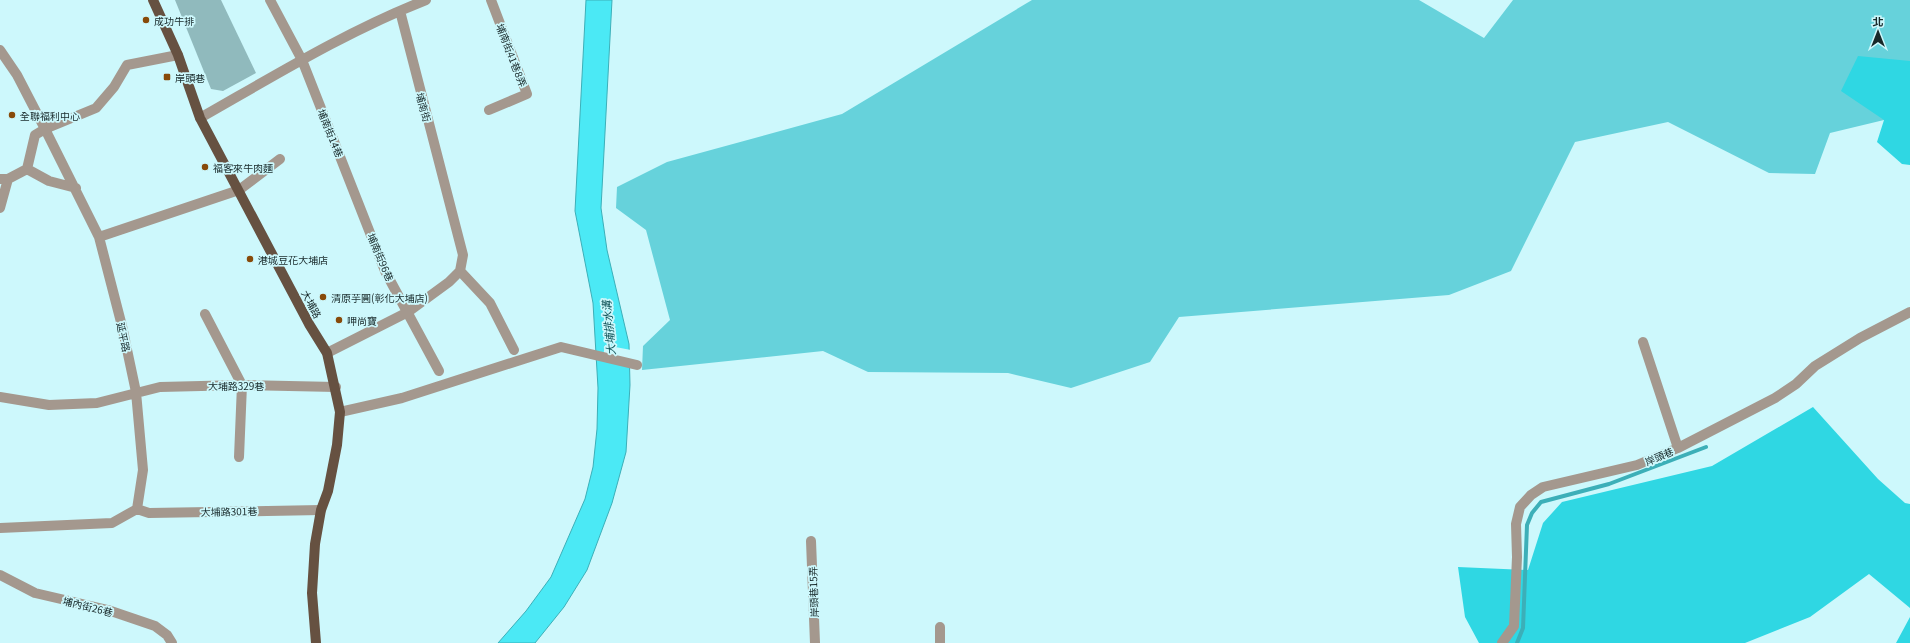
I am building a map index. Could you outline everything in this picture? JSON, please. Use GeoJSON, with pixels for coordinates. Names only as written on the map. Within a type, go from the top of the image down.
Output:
{"type":"FeatureCollection","features":[{"type":"Feature","properties":{"kind":"main road","name":"大埔路"},"geometry":{"type":"LineString","coordinates":[[153,0],[178,55],[200,118],[309,324],[327,353],[336,387],[340,412],[337,445],[328,491],[321,510],[316,544],[312,593],[316,643]]}},
{"type":"Feature","properties":{"kind":"street","name":"埔南街14巷"},"geometry":{"type":"LineString","coordinates":[[270,0],[302,60],[360,206]]}},
{"type":"Feature","properties":{"kind":"street"},"geometry":{"type":"LineString","coordinates":[[200,118],[302,60],[400,11],[426,0]]}},
{"type":"Feature","properties":{"kind":"street","name":"埔南街41巷8弄"},"geometry":{"type":"LineString","coordinates":[[489,110],[527,94],[491,0]]}},
{"type":"Feature","properties":{"kind":"street","name":"埔南街"},"geometry":{"type":"LineString","coordinates":[[400,11],[463,255],[460,271]]}},
{"type":"Feature","properties":{"kind":"street","name":"延平路"},"geometry":{"type":"LineString","coordinates":[[0,50],[17,75],[46,129],[99,237],[122,326],[136,392],[143,470],[137,509]]}},
{"type":"Feature","properties":{"kind":"street"},"geometry":{"type":"LineString","coordinates":[[27,169],[35,135],[96,108],[114,87],[127,65],[178,55]]}},
{"type":"Feature","properties":{"kind":"street"},"geometry":{"type":"LineString","coordinates":[[99,237],[239,190],[280,159]]}},
{"type":"Feature","properties":{"kind":"street"},"geometry":{"type":"LineString","coordinates":[[0,208],[4,179],[27,169]]}},
{"type":"Feature","properties":{"kind":"street"},"geometry":{"type":"LineString","coordinates":[[27,169],[49,181],[76,188]]}},
{"type":"Feature","properties":{"kind":"street","name":"埔南街96巷"},"geometry":{"type":"LineString","coordinates":[[360,206],[385,271],[439,371]]}},
{"type":"Feature","properties":{"kind":"street"},"geometry":{"type":"LineString","coordinates":[[327,353],[408,312],[449,282],[460,271],[490,303],[514,350]]}},
{"type":"Feature","properties":{"kind":"street","name":"岸頭巷"},"geometry":{"type":"LineString","coordinates":[[1502,643],[1514,626],[1517,557],[1516,524],[1520,507],[1531,495],[1543,487],[1637,465],[1678,448],[1775,398],[1796,384],[1815,366],[1860,338],[1910,312]]}},
{"type":"Feature","properties":{"kind":"street"},"geometry":{"type":"LineString","coordinates":[[205,314],[242,385],[239,456]]}},
{"type":"Feature","properties":{"kind":"street"},"geometry":{"type":"LineString","coordinates":[[1643,342],[1678,448]]}},
{"type":"Feature","properties":{"kind":"street"},"geometry":{"type":"LineString","coordinates":[[340,412],[402,398],[561,347],[637,365]]}},
{"type":"Feature","properties":{"kind":"street","name":"大埔路329巷"},"geometry":{"type":"LineString","coordinates":[[0,397],[49,405],[97,403],[160,387],[242,385],[336,387]]}},
{"type":"Feature","properties":{"kind":"street"},"geometry":{"type":"LineString","coordinates":[[0,528],[112,523],[137,509]]}},
{"type":"Feature","properties":{"kind":"street","name":"大埔路301巷"},"geometry":{"type":"LineString","coordinates":[[137,509],[149,513],[321,510]]}},
{"type":"Feature","properties":{"kind":"street","name":"岸頭巷15弄"},"geometry":{"type":"LineString","coordinates":[[811,541],[815,643]]}},
{"type":"Feature","properties":{"kind":"street","name":"埔內街26巷"},"geometry":{"type":"LineString","coordinates":[[0,575],[35,592],[108,610],[155,626],[167,635],[172,643]]}},
{"type":"Feature","properties":{"kind":"street"},"geometry":{"type":"LineString","coordinates":[[940,627],[940,643]]}},
{"type":"Feature","properties":{"kind":"shaded area"},"geometry":{"type":"Polygon","coordinates":[[[1032,0],[1419,0],[1484,38],[1513,0],[1910,0],[1910,61],[1884,120],[1830,133],[1815,174],[1769,173],[1668,122],[1575,142],[1511,271],[1449,295],[1179,317],[1150,362],[1071,388],[1008,373],[868,372],[823,351],[642,370],[643,346],[670,320],[646,230],[616,208],[617,187],[667,162],[842,114],[1032,0]]]}},
{"type":"Feature","properties":{"kind":"shaded area"},"geometry":{"type":"Polygon","coordinates":[[[1858,56],[1910,61],[1910,165],[1902,164],[1877,142],[1884,120],[1841,91],[1858,56]]]}},
{"type":"Feature","properties":{"kind":"shaded area"},"geometry":{"type":"Polygon","coordinates":[[[1813,407],[1878,479],[1905,503],[1910,504],[1910,608],[1869,574],[1810,617],[1745,643],[1479,643],[1465,617],[1458,567],[1528,570],[1543,523],[1562,502],[1712,466],[1813,407]]]}},
{"type":"Feature","properties":{"kind":"shaded area"},"geometry":{"type":"Polygon","coordinates":[[[1910,617],[1910,643],[1896,643],[1910,617]]]}},
{"type":"Feature","properties":{"kind":"water","name":"大埔排水溝"},"geometry":{"type":"Polygon","coordinates":[[[586,0],[612,0],[601,208],[607,250],[629,344],[630,385],[626,452],[612,503],[587,570],[564,607],[535,643],[498,643],[526,611],[551,577],[585,499],[593,467],[597,429],[598,388],[593,303],[575,211],[586,0]]]}},
{"type":"Feature","properties":{"kind":"pier"},"geometry":{"type":"Polygon","coordinates":[[[605,345],[631,350],[631,362],[603,356],[605,345]]]}},
{"type":"Feature","properties":{"kind":"building"},"geometry":{"type":"Polygon","coordinates":[[[175,0],[221,0],[256,73],[223,91],[211,89],[175,0]]]}},
{"type":"Feature","properties":{"kind":"waterway"},"geometry":{"type":"LineString","coordinates":[[1517,643],[1523,628],[1527,525],[1532,513],[1541,502],[1609,484],[1706,447]]}},
{"type":"Feature","properties":{"kind":"place","name":"成功牛排"},"geometry":{"type":"Point","coordinates":[146,20]}},
{"type":"Feature","properties":{"kind":"place","name":"岸頭巷"},"geometry":{"type":"Point","coordinates":[167,77]}},
{"type":"Feature","properties":{"kind":"place","name":"全聯福利中心"},"geometry":{"type":"Point","coordinates":[12,115]}},
{"type":"Feature","properties":{"kind":"place","name":"福客來牛肉麵"},"geometry":{"type":"Point","coordinates":[205,167]}},
{"type":"Feature","properties":{"kind":"place","name":"港城豆花大埔店"},"geometry":{"type":"Point","coordinates":[250,259]}},
{"type":"Feature","properties":{"kind":"place","name":"清原芋圓(彰化大埔店)"},"geometry":{"type":"Point","coordinates":[323,297]}},
{"type":"Feature","properties":{"kind":"place","name":"呷尚寶"},"geometry":{"type":"Point","coordinates":[339,320]}}]}
